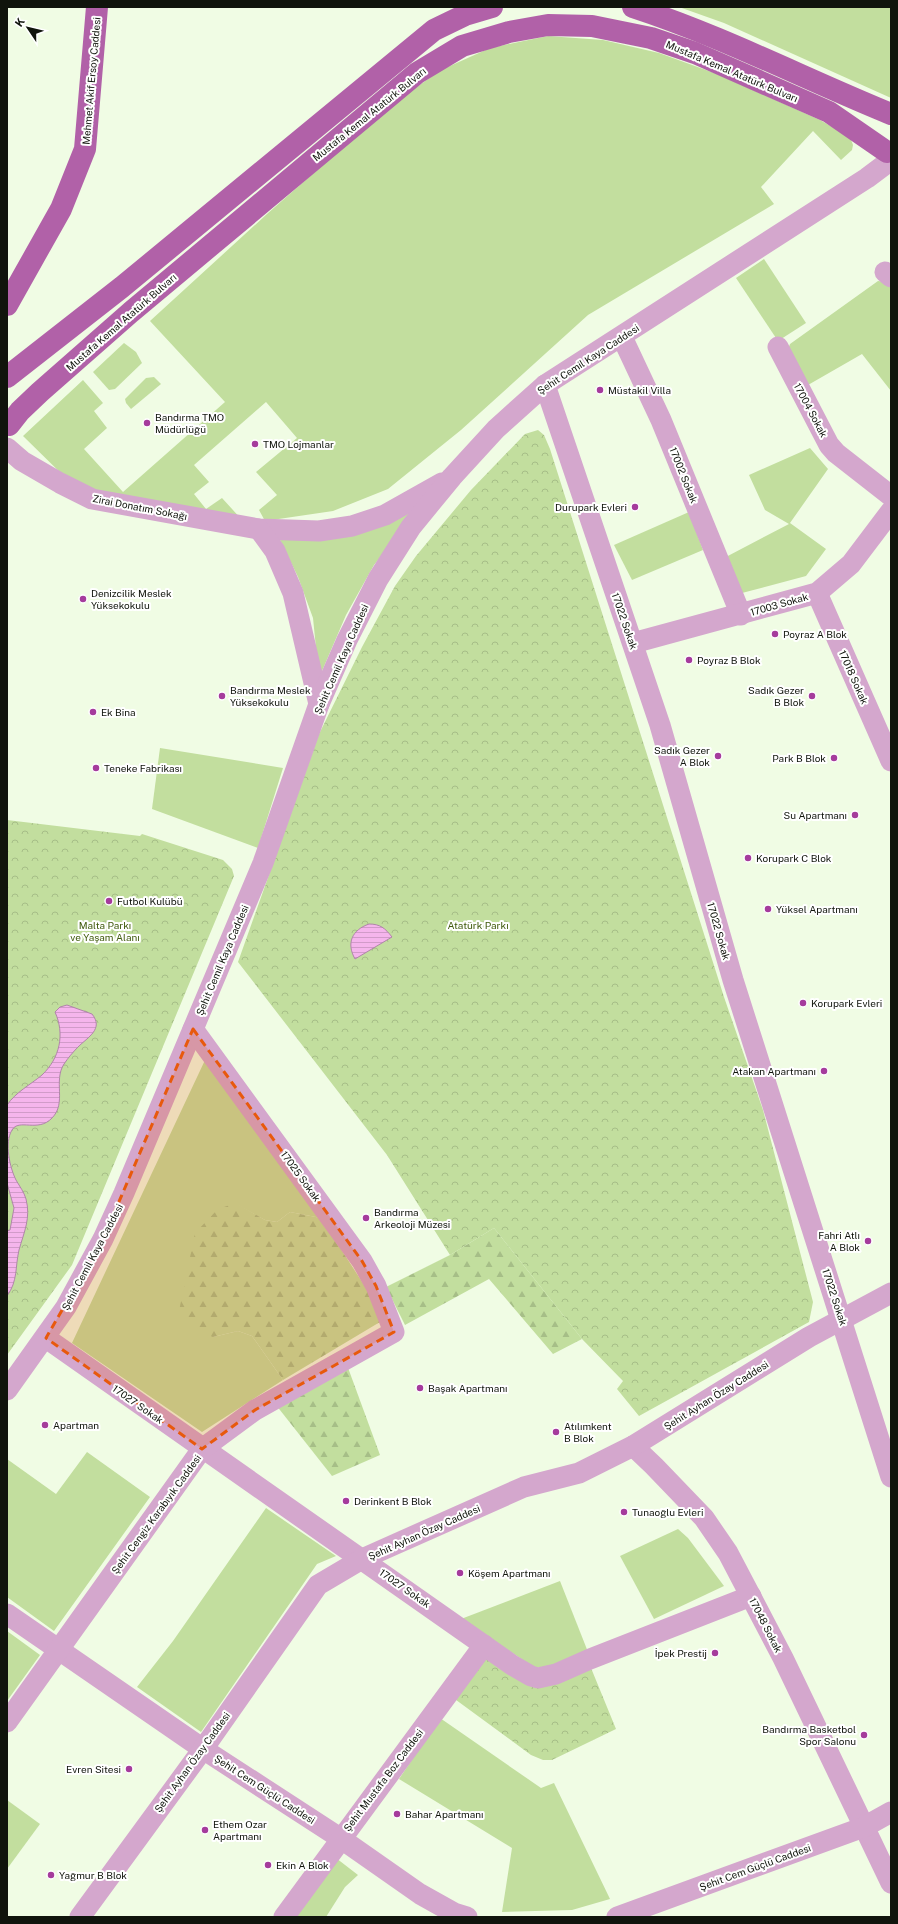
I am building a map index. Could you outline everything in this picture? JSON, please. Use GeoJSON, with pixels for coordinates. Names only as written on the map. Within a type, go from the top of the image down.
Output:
{"type":"FeatureCollection","features":[{"type":"Feature","properties":{"kind":"main road","name":"Mehmet Akif Ersoy Caddesi"},"geometry":{"type":"LineString","coordinates":[[7,305],[61,209],[85,149],[97,7]]}},
{"type":"Feature","properties":{"kind":"main road"},"geometry":{"type":"LineString","coordinates":[[7,377],[122,287],[434,30],[465,15],[492,7]]}},
{"type":"Feature","properties":{"kind":"main road"},"geometry":{"type":"LineString","coordinates":[[633,7],[669,18],[891,114]]}},
{"type":"Feature","properties":{"kind":"main road","name":"Mustafa Kemal Atatürk Bulvarı"},"geometry":{"type":"LineString","coordinates":[[8,427],[20,411],[40,392],[155,292],[417,73],[462,46],[509,32],[548,25],[592,26],[651,38],[695,53],[828,112],[890,156]]}},
{"type":"Feature","properties":{"kind":"main road"},"geometry":{"type":"LineString","coordinates":[[890,156],[886,143],[887,134],[891,128]]}},
{"type":"Feature","properties":{"kind":"street","name":"Şehit Cemil Kaya Caddesi"},"geometry":{"type":"LineString","coordinates":[[7,1390],[46,1338],[66,1307],[103,1239],[124,1193],[263,863],[319,704],[347,640],[378,578],[411,527],[452,476],[496,429],[545,385],[868,178],[890,156]]}},
{"type":"Feature","properties":{"kind":"street","name":"17002 Sokak"},"geometry":{"type":"LineString","coordinates":[[622,337],[662,420],[741,615]]}},
{"type":"Feature","properties":{"kind":"street","name":"17004 Sokak"},"geometry":{"type":"LineString","coordinates":[[778,347],[829,445],[836,453],[891,496]]}},
{"type":"Feature","properties":{"kind":"street","name":"17022 Sokak"},"geometry":{"type":"LineString","coordinates":[[545,385],[660,725],[733,980],[842,1318],[891,1477]]}},
{"type":"Feature","properties":{"kind":"street","name":"Zirai Donatım Sokağı"},"geometry":{"type":"LineString","coordinates":[[8,427],[16,446],[30,464],[60,483],[92,499],[259,529],[319,530],[352,526],[385,515],[452,476]]}},
{"type":"Feature","properties":{"kind":"street","name":"17003 Sokak"},"geometry":{"type":"LineString","coordinates":[[633,643],[741,615],[817,593],[851,564],[891,511]]}},
{"type":"Feature","properties":{"kind":"street"},"geometry":{"type":"LineString","coordinates":[[259,529],[275,551],[292,592],[319,704]]}},
{"type":"Feature","properties":{"kind":"street","name":"17018 Sokak"},"geometry":{"type":"LineString","coordinates":[[817,593],[891,761]]}},
{"type":"Feature","properties":{"kind":"street","name":"17025 Sokak"},"geometry":{"type":"LineString","coordinates":[[193,1029],[362,1261],[376,1286],[394,1332]]}},
{"type":"Feature","properties":{"kind":"street","name":"Şehit Ayhan Özay Caddesi"},"geometry":{"type":"LineString","coordinates":[[80,1917],[203,1749],[318,1585],[362,1559],[524,1487],[579,1473],[633,1446],[842,1318],[891,1293]]}},
{"type":"Feature","properties":{"kind":"street","name":"Şehit Cengiz Karabıyık Caddesi"},"geometry":{"type":"LineString","coordinates":[[7,1722],[202,1449],[255,1410],[394,1332]]}},
{"type":"Feature","properties":{"kind":"street","name":"17027 Sokak"},"geometry":{"type":"LineString","coordinates":[[46,1338],[202,1449],[523,1672],[538,1678],[548,1676],[751,1596]]}},
{"type":"Feature","properties":{"kind":"street","name":"17048 Sokak"},"geometry":{"type":"LineString","coordinates":[[633,1446],[704,1518],[728,1553],[783,1658],[891,1883]]}},
{"type":"Feature","properties":{"kind":"street","name":"Şehit Cem Güçlü Caddesi"},"geometry":{"type":"LineString","coordinates":[[7,1614],[203,1749],[340,1838],[420,1894],[454,1913],[467,1917]]}},
{"type":"Feature","properties":{"kind":"street","name":"Şehit Mustafa Boz Caddesi"},"geometry":{"type":"LineString","coordinates":[[284,1917],[340,1838],[484,1645]]}},
{"type":"Feature","properties":{"kind":"street","name":"Şehit Cem Güçlü Caddesi"},"geometry":{"type":"LineString","coordinates":[[617,1917],[864,1827],[891,1812]]}},
{"type":"Feature","properties":{"kind":"highlighted area"},"geometry":{"type":"Polygon","coordinates":[[[193,1029],[362,1261],[376,1286],[394,1332],[255,1410],[202,1449],[46,1338],[103,1239],[193,1029]]]}},
{"type":"Feature","properties":{"kind":"green space"},"geometry":{"type":"Polygon","coordinates":[[[679,7],[891,7],[891,98],[724,23],[679,7]]]}},
{"type":"Feature","properties":{"kind":"green space"},"geometry":{"type":"Polygon","coordinates":[[[548,36],[603,40],[659,53],[717,74],[820,120],[850,137],[853,145],[852,150],[841,160],[813,131],[761,187],[774,204],[588,315],[461,430],[388,489],[333,511],[265,521],[259,510],[277,495],[256,472],[297,438],[266,402],[194,465],[209,482],[194,494],[206,509],[222,498],[243,521],[77,489],[23,436],[83,380],[103,403],[94,411],[107,428],[84,449],[123,492],[225,402],[150,321],[267,214],[391,105],[441,70],[490,48],[548,36]]]}},
{"type":"Feature","properties":{"kind":"green space"},"geometry":{"type":"Polygon","coordinates":[[[764,259],[806,323],[778,341],[736,278],[764,259]]]}},
{"type":"Feature","properties":{"kind":"green space"},"geometry":{"type":"Polygon","coordinates":[[[878,281],[887,282],[891,285],[891,391],[862,354],[808,385],[787,352],[790,344],[878,281]]]}},
{"type":"Feature","properties":{"kind":"green space"},"geometry":{"type":"Polygon","coordinates":[[[124,343],[136,352],[142,363],[115,389],[109,390],[93,372],[124,343]]]}},
{"type":"Feature","properties":{"kind":"green space"},"geometry":{"type":"Polygon","coordinates":[[[154,377],[161,384],[131,409],[126,403],[125,399],[146,378],[154,377]]]}},
{"type":"Feature","properties":{"kind":"green space","name":"Atatürk Parkı"},"geometry":{"type":"Polygon","coordinates":[[[538,430],[544,435],[550,449],[724,997],[763,1110],[813,1302],[809,1322],[639,1416],[617,1389],[623,1381],[582,1339],[494,1228],[450,1255],[387,1155],[238,962],[319,734],[362,647],[395,586],[416,556],[471,490],[525,434],[538,430]]]}},
{"type":"Feature","properties":{"kind":"green space"},"geometry":{"type":"Polygon","coordinates":[[[810,448],[828,469],[790,523],[826,549],[806,576],[742,593],[724,558],[789,524],[765,510],[749,475],[810,448]]]}},
{"type":"Feature","properties":{"kind":"green space"},"geometry":{"type":"Polygon","coordinates":[[[419,509],[374,565],[346,615],[319,678],[313,618],[298,577],[279,538],[419,509]]]}},
{"type":"Feature","properties":{"kind":"green space"},"geometry":{"type":"Polygon","coordinates":[[[689,512],[703,550],[632,580],[614,545],[689,512]]]}},
{"type":"Feature","properties":{"kind":"green space"},"geometry":{"type":"Polygon","coordinates":[[[160,748],[283,768],[258,848],[152,809],[160,748]]]}},
{"type":"Feature","properties":{"kind":"green space","name":"Malta Parkı ve Yaşam Alanı"},"geometry":{"type":"Polygon","coordinates":[[[7,820],[140,836],[142,834],[223,860],[232,869],[234,876],[72,1265],[7,1355],[7,820]]]}},
{"type":"Feature","properties":{"kind":"green space"},"geometry":{"type":"Polygon","coordinates":[[[206,1058],[321,1218],[290,1212],[277,1222],[265,1220],[236,1204],[213,1337],[238,1331],[252,1336],[283,1380],[202,1432],[72,1343],[206,1058]]]}},
{"type":"Feature","properties":{"kind":"green space"},"geometry":{"type":"Polygon","coordinates":[[[236,1203],[265,1220],[277,1222],[290,1212],[321,1218],[375,1302],[380,1322],[283,1380],[252,1336],[238,1331],[213,1337],[195,1330],[178,1316],[195,1233],[218,1209],[236,1203]]]}},
{"type":"Feature","properties":{"kind":"green space"},"geometry":{"type":"Polygon","coordinates":[[[494,1228],[582,1339],[553,1354],[489,1279],[405,1325],[386,1287],[450,1255],[494,1228]]]}},
{"type":"Feature","properties":{"kind":"green space"},"geometry":{"type":"Polygon","coordinates":[[[347,1365],[380,1455],[332,1476],[276,1405],[347,1365]]]}},
{"type":"Feature","properties":{"kind":"green space"},"geometry":{"type":"Polygon","coordinates":[[[87,1452],[150,1497],[54,1631],[7,1597],[7,1459],[56,1494],[87,1452]]]}},
{"type":"Feature","properties":{"kind":"green space"},"geometry":{"type":"Polygon","coordinates":[[[266,1508],[336,1556],[317,1564],[201,1732],[137,1687],[173,1641],[266,1508]]]}},
{"type":"Feature","properties":{"kind":"green space"},"geometry":{"type":"Polygon","coordinates":[[[678,1529],[688,1538],[724,1586],[654,1619],[620,1556],[678,1529]]]}},
{"type":"Feature","properties":{"kind":"green space"},"geometry":{"type":"Polygon","coordinates":[[[560,1581],[588,1652],[553,1666],[535,1668],[461,1619],[560,1581]]]}},
{"type":"Feature","properties":{"kind":"green space"},"geometry":{"type":"Polygon","coordinates":[[[7,1631],[40,1655],[7,1701],[7,1631]]]}},
{"type":"Feature","properties":{"kind":"green space"},"geometry":{"type":"Polygon","coordinates":[[[485,1656],[530,1685],[591,1668],[616,1729],[552,1760],[543,1760],[531,1755],[452,1697],[485,1656]]]}},
{"type":"Feature","properties":{"kind":"green space"},"geometry":{"type":"Polygon","coordinates":[[[440,1718],[541,1788],[554,1783],[610,1899],[572,1910],[502,1912],[512,1848],[399,1779],[440,1718]]]}},
{"type":"Feature","properties":{"kind":"green space"},"geometry":{"type":"Polygon","coordinates":[[[7,1800],[40,1824],[7,1869],[7,1800]]]}},
{"type":"Feature","properties":{"kind":"green space"},"geometry":{"type":"Polygon","coordinates":[[[336,1858],[358,1875],[345,1887],[326,1917],[293,1917],[336,1858]]]}},
{"type":"Feature","properties":{"kind":"shaded area"},"geometry":{"type":"Polygon","coordinates":[[[369,924],[382,927],[392,937],[355,959],[351,948],[352,938],[358,930],[369,924]]]}},
{"type":"Feature","properties":{"kind":"shaded area"},"geometry":{"type":"Polygon","coordinates":[[[67,1005],[92,1014],[96,1024],[90,1036],[76,1049],[64,1064],[60,1078],[59,1106],[52,1118],[41,1125],[19,1125],[12,1130],[10,1135],[8,1148],[10,1162],[16,1180],[25,1196],[28,1212],[19,1250],[15,1279],[7,1296],[7,1231],[10,1230],[14,1208],[7,1183],[7,1105],[19,1092],[42,1075],[53,1061],[57,1053],[60,1037],[60,1029],[55,1012],[60,1007],[67,1005]]]}},
{"type":"Feature","properties":{"kind":"place","name":"Müstakil Villa"},"geometry":{"type":"Point","coordinates":[600,390]}},
{"type":"Feature","properties":{"kind":"place","name":"Bandırma TMO Müdürlüğü"},"geometry":{"type":"Point","coordinates":[147,423]}},
{"type":"Feature","properties":{"kind":"place","name":"TMO Lojmanlar"},"geometry":{"type":"Point","coordinates":[255,444]}},
{"type":"Feature","properties":{"kind":"place","name":"Durupark Evleri"},"geometry":{"type":"Point","coordinates":[635,507]}},
{"type":"Feature","properties":{"kind":"place","name":"Denizcilik Meslek Yüksekokulu"},"geometry":{"type":"Point","coordinates":[83,599]}},
{"type":"Feature","properties":{"kind":"place","name":"Poyraz A Blok"},"geometry":{"type":"Point","coordinates":[775,634]}},
{"type":"Feature","properties":{"kind":"place","name":"Poyraz B Blok"},"geometry":{"type":"Point","coordinates":[689,660]}},
{"type":"Feature","properties":{"kind":"place","name":"Bandırma Meslek Yüksekokulu"},"geometry":{"type":"Point","coordinates":[222,696]}},
{"type":"Feature","properties":{"kind":"place","name":"Sadık Gezer B Blok"},"geometry":{"type":"Point","coordinates":[812,696]}},
{"type":"Feature","properties":{"kind":"place","name":"Ek Bina"},"geometry":{"type":"Point","coordinates":[93,712]}},
{"type":"Feature","properties":{"kind":"place","name":"Sadık Gezer A Blok"},"geometry":{"type":"Point","coordinates":[718,756]}},
{"type":"Feature","properties":{"kind":"place","name":"Park B Blok"},"geometry":{"type":"Point","coordinates":[834,758]}},
{"type":"Feature","properties":{"kind":"place","name":"Teneke Fabrikası"},"geometry":{"type":"Point","coordinates":[96,768]}},
{"type":"Feature","properties":{"kind":"place","name":"Su Apartmanı"},"geometry":{"type":"Point","coordinates":[855,815]}},
{"type":"Feature","properties":{"kind":"place","name":"Korupark C Blok"},"geometry":{"type":"Point","coordinates":[748,858]}},
{"type":"Feature","properties":{"kind":"place","name":"Futbol Kulübü"},"geometry":{"type":"Point","coordinates":[109,901]}},
{"type":"Feature","properties":{"kind":"place","name":"Yüksel Apartmanı"},"geometry":{"type":"Point","coordinates":[768,909]}},
{"type":"Feature","properties":{"kind":"place","name":"Korupark Evleri"},"geometry":{"type":"Point","coordinates":[803,1003]}},
{"type":"Feature","properties":{"kind":"place","name":"Atakan Apartmanı"},"geometry":{"type":"Point","coordinates":[824,1071]}},
{"type":"Feature","properties":{"kind":"place","name":"Bandırma Arkeoloji Müzesi"},"geometry":{"type":"Point","coordinates":[366,1218]}},
{"type":"Feature","properties":{"kind":"place","name":"Fahri Atlı A Blok"},"geometry":{"type":"Point","coordinates":[868,1241]}},
{"type":"Feature","properties":{"kind":"place","name":"Başak Apartmanı"},"geometry":{"type":"Point","coordinates":[420,1388]}},
{"type":"Feature","properties":{"kind":"place","name":"Apartman"},"geometry":{"type":"Point","coordinates":[45,1425]}},
{"type":"Feature","properties":{"kind":"place","name":"Atılımkent B Blok"},"geometry":{"type":"Point","coordinates":[556,1432]}},
{"type":"Feature","properties":{"kind":"place","name":"Derinkent B Blok"},"geometry":{"type":"Point","coordinates":[346,1501]}},
{"type":"Feature","properties":{"kind":"place","name":"Tunaoğlu Evleri"},"geometry":{"type":"Point","coordinates":[624,1512]}},
{"type":"Feature","properties":{"kind":"place","name":"Köşem Apartmanı"},"geometry":{"type":"Point","coordinates":[460,1573]}},
{"type":"Feature","properties":{"kind":"place","name":"İpek Prestij"},"geometry":{"type":"Point","coordinates":[715,1653]}},
{"type":"Feature","properties":{"kind":"place","name":"Bandırma Basketbol Spor Salonu"},"geometry":{"type":"Point","coordinates":[864,1735]}},
{"type":"Feature","properties":{"kind":"place","name":"Evren Sitesi"},"geometry":{"type":"Point","coordinates":[129,1769]}},
{"type":"Feature","properties":{"kind":"place","name":"Bahar Apartmanı"},"geometry":{"type":"Point","coordinates":[397,1814]}},
{"type":"Feature","properties":{"kind":"place","name":"Ethem Ozar Apartmanı"},"geometry":{"type":"Point","coordinates":[205,1830]}},
{"type":"Feature","properties":{"kind":"place","name":"Ekin A Blok"},"geometry":{"type":"Point","coordinates":[268,1865]}},
{"type":"Feature","properties":{"kind":"place","name":"Yağmur B Blok"},"geometry":{"type":"Point","coordinates":[51,1875]}}]}
